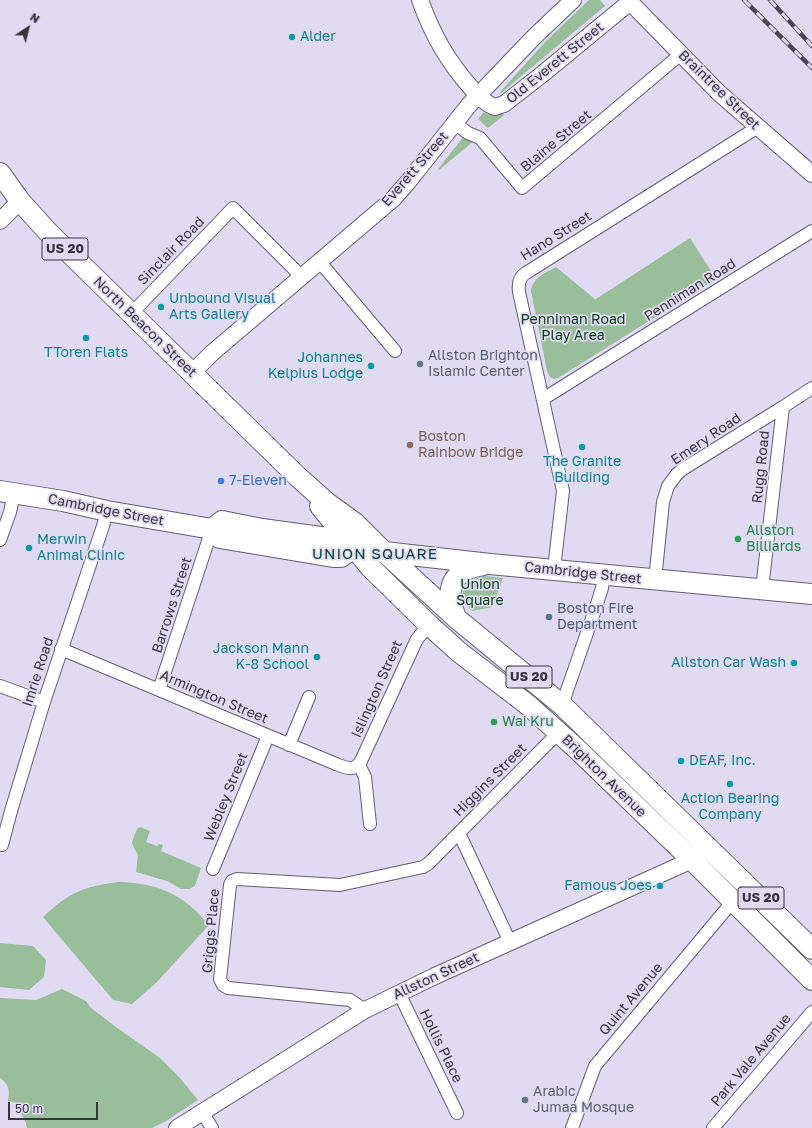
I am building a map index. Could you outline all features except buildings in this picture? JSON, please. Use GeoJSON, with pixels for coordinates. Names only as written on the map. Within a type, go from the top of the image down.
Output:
{"type":"FeatureCollection","features":[{"type":"Feature","properties":{"kind":"main road","name":"North Beacon Street"},"geometry":{"type":"LineString","coordinates":[[0,173],[20,200],[47,231],[131,314],[297,476],[326,502],[355,523],[384,552]]}},
{"type":"Feature","properties":{"kind":"main road","name":"North Beacon Street"},"geometry":{"type":"LineString","coordinates":[[297,476],[354,548]]}},
{"type":"Feature","properties":{"kind":"main road","name":"Cambridge Street"},"geometry":{"type":"LineString","coordinates":[[7,492],[212,529],[220,538],[258,545],[333,557],[340,557],[354,548]]}},
{"type":"Feature","properties":{"kind":"main road","name":"Cambridge Street"},"geometry":{"type":"LineString","coordinates":[[212,529],[222,521],[262,529],[328,538],[354,548],[384,552],[490,564],[812,594]]}},
{"type":"Feature","properties":{"kind":"main road","name":"Brighton Avenue"},"geometry":{"type":"LineString","coordinates":[[354,548],[370,567],[459,652],[511,691],[559,732],[692,860],[812,980]]}},
{"type":"Feature","properties":{"kind":"main road","name":"Brighton Avenue"},"geometry":{"type":"LineString","coordinates":[[384,552],[456,618],[562,705],[812,949]]}},
{"type":"Feature","properties":{"kind":"main road"},"geometry":{"type":"LineString","coordinates":[[456,618],[450,603],[449,594],[457,577],[468,568],[490,564]]}},
{"type":"Feature","properties":{"kind":"street"},"geometry":{"type":"LineString","coordinates":[[420,0],[443,51],[458,73],[478,95]]}},
{"type":"Feature","properties":{"kind":"street","name":"Everett Street"},"geometry":{"type":"LineString","coordinates":[[192,374],[212,353],[384,207],[398,193],[478,95],[541,30],[573,0]]}},
{"type":"Feature","properties":{"kind":"street","name":"Old Everett Street"},"geometry":{"type":"LineString","coordinates":[[478,95],[493,107],[502,105],[630,2]]}},
{"type":"Feature","properties":{"kind":"street","name":"Braintree Street"},"geometry":{"type":"LineString","coordinates":[[630,2],[720,93],[812,174]]}},
{"type":"Feature","properties":{"kind":"street","name":"Blaine Street"},"geometry":{"type":"LineString","coordinates":[[454,123],[468,133],[480,138],[522,188],[681,54]]}},
{"type":"Feature","properties":{"kind":"street","name":"Hano Street"},"geometry":{"type":"LineString","coordinates":[[554,569],[563,491],[519,292],[519,281],[523,275],[758,127]]}},
{"type":"Feature","properties":{"kind":"street"},"geometry":{"type":"LineString","coordinates":[[0,221],[20,200]]}},
{"type":"Feature","properties":{"kind":"street","name":"Sinclair Road"},"geometry":{"type":"LineString","coordinates":[[131,314],[233,208],[302,277]]}},
{"type":"Feature","properties":{"kind":"street","name":"Penniman Road"},"geometry":{"type":"LineString","coordinates":[[543,399],[812,231]]}},
{"type":"Feature","properties":{"kind":"street"},"geometry":{"type":"LineString","coordinates":[[319,261],[395,351]]}},
{"type":"Feature","properties":{"kind":"street"},"geometry":{"type":"LineString","coordinates":[[783,407],[812,388]]}},
{"type":"Feature","properties":{"kind":"street","name":"Emery Road"},"geometry":{"type":"LineString","coordinates":[[656,580],[663,502],[668,486],[683,469],[783,407]]}},
{"type":"Feature","properties":{"kind":"street","name":"Rugg Road"},"geometry":{"type":"LineString","coordinates":[[762,589],[783,407]]}},
{"type":"Feature","properties":{"kind":"street"},"geometry":{"type":"LineString","coordinates":[[0,540],[10,512],[7,492]]}},
{"type":"Feature","properties":{"kind":"street","name":"Imrie Road"},"geometry":{"type":"LineString","coordinates":[[2,845],[5,811],[62,650],[107,510]]}},
{"type":"Feature","properties":{"kind":"street","name":"Barrows Street"},"geometry":{"type":"LineString","coordinates":[[159,690],[212,529]]}},
{"type":"Feature","properties":{"kind":"street"},"geometry":{"type":"LineString","coordinates":[[562,705],[597,604],[602,588],[604,574]]}},
{"type":"Feature","properties":{"kind":"street","name":"Islington Street"},"geometry":{"type":"LineString","coordinates":[[357,767],[416,639],[429,625]]}},
{"type":"Feature","properties":{"kind":"street","name":"Armington Street"},"geometry":{"type":"LineString","coordinates":[[62,650],[348,769],[357,767]]}},
{"type":"Feature","properties":{"kind":"street"},"geometry":{"type":"LineString","coordinates":[[0,686],[44,702]]}},
{"type":"Feature","properties":{"kind":"street"},"geometry":{"type":"LineString","coordinates":[[289,745],[309,697]]}},
{"type":"Feature","properties":{"kind":"street","name":"Higgins Street"},"geometry":{"type":"LineString","coordinates":[[330,885],[340,885],[423,867],[428,864],[559,732]]}},
{"type":"Feature","properties":{"kind":"street","name":"Webley Street"},"geometry":{"type":"LineString","coordinates":[[213,869],[268,736]]}},
{"type":"Feature","properties":{"kind":"street"},"geometry":{"type":"LineString","coordinates":[[357,767],[365,777],[370,824]]}},
{"type":"Feature","properties":{"kind":"street","name":"Higgins Street"},"geometry":{"type":"LineString","coordinates":[[459,833],[510,942]]}},
{"type":"Feature","properties":{"kind":"street","name":"Allston Street"},"geometry":{"type":"LineString","coordinates":[[177,1128],[365,1010],[510,942],[692,860],[707,846]]}},
{"type":"Feature","properties":{"kind":"street","name":"Griggs Place"},"geometry":{"type":"LineString","coordinates":[[330,885],[237,879],[232,881],[230,885],[220,979],[223,985],[228,988],[350,1000],[365,1010]]}},
{"type":"Feature","properties":{"kind":"street","name":"Quint Avenue"},"geometry":{"type":"LineString","coordinates":[[572,1128],[595,1066],[733,901]]}},
{"type":"Feature","properties":{"kind":"street","name":"Hollis Place"},"geometry":{"type":"LineString","coordinates":[[399,993],[457,1113]]}},
{"type":"Feature","properties":{"kind":"street","name":"Park Vale Avenue"},"geometry":{"type":"LineString","coordinates":[[713,1128],[812,1012]]}},
{"type":"Feature","properties":{"kind":"street"},"geometry":{"type":"LineString","coordinates":[[202,1112],[212,1128]]}},
{"type":"Feature","properties":{"kind":"green space"},"geometry":{"type":"Polygon","coordinates":[[[589,0],[600,0],[605,6],[501,93],[500,92],[546,41],[589,0]]]}},
{"type":"Feature","properties":{"kind":"green space"},"geometry":{"type":"Polygon","coordinates":[[[484,112],[490,115],[502,113],[504,115],[488,128],[478,119],[484,112]]]}},
{"type":"Feature","properties":{"kind":"green space"},"geometry":{"type":"Polygon","coordinates":[[[465,135],[475,140],[439,170],[438,169],[465,135]]]}},
{"type":"Feature","properties":{"kind":"green space","name":"Penniman Road Play Area"},"geometry":{"type":"Polygon","coordinates":[[[690,238],[716,279],[558,378],[554,379],[550,377],[547,371],[531,291],[534,282],[537,279],[556,267],[596,300],[690,238]]]}},
{"type":"Feature","properties":{"kind":"green space","name":"Union Square"},"geometry":{"type":"Polygon","coordinates":[[[483,576],[503,578],[493,607],[472,611],[463,599],[464,589],[466,585],[483,576]]]}},
{"type":"Feature","properties":{"kind":"green space"},"geometry":{"type":"Polygon","coordinates":[[[140,827],[150,831],[146,842],[157,846],[159,844],[163,845],[161,851],[201,868],[195,886],[189,889],[181,889],[167,881],[136,872],[138,855],[132,842],[137,829],[140,827]]]}},
{"type":"Feature","properties":{"kind":"green space"},"geometry":{"type":"Polygon","coordinates":[[[118,882],[145,885],[169,892],[189,905],[209,925],[157,982],[132,1004],[113,1000],[43,917],[69,896],[77,892],[95,886],[118,882]]]}},
{"type":"Feature","properties":{"kind":"green space"},"geometry":{"type":"Polygon","coordinates":[[[0,943],[33,946],[46,960],[44,977],[29,990],[0,987],[0,943]]]}},
{"type":"Feature","properties":{"kind":"green space"},"geometry":{"type":"Polygon","coordinates":[[[62,989],[86,1001],[90,1007],[160,1058],[180,1078],[198,1100],[166,1121],[152,1128],[27,1128],[16,1103],[8,1101],[8,1088],[0,1078],[0,998],[36,1000],[62,989]]]}},
{"type":"Feature","properties":{"kind":"railway"},"geometry":{"type":"LineString","coordinates":[[744,0],[812,68]]}},
{"type":"Feature","properties":{"kind":"railway"},"geometry":{"type":"LineString","coordinates":[[770,0],[812,46]]}},
{"type":"Feature","properties":{"kind":"place","name":"Alder"},"geometry":{"type":"Point","coordinates":[292,37]}},
{"type":"Feature","properties":{"kind":"place","name":"Unbound Visual Arts Gallery"},"geometry":{"type":"Point","coordinates":[161,307]}},
{"type":"Feature","properties":{"kind":"place","name":"TToren Flats"},"geometry":{"type":"Point","coordinates":[86,338]}},
{"type":"Feature","properties":{"kind":"place","name":"Allston Brighton Islamic Center"},"geometry":{"type":"Point","coordinates":[420,364]}},
{"type":"Feature","properties":{"kind":"place","name":"Johannes Kelpius Lodge"},"geometry":{"type":"Point","coordinates":[371,366]}},
{"type":"Feature","properties":{"kind":"place","name":"Boston Rainbow Bridge"},"geometry":{"type":"Point","coordinates":[410,445]}},
{"type":"Feature","properties":{"kind":"place","name":"The Granite Building"},"geometry":{"type":"Point","coordinates":[582,447]}},
{"type":"Feature","properties":{"kind":"place","name":"7-Eleven"},"geometry":{"type":"Point","coordinates":[221,481]}},
{"type":"Feature","properties":{"kind":"place","name":"Allston Billiards"},"geometry":{"type":"Point","coordinates":[738,539]}},
{"type":"Feature","properties":{"kind":"place","name":"Merwin Animal Clinic"},"geometry":{"type":"Point","coordinates":[29,548]}},
{"type":"Feature","properties":{"kind":"place","name":"Boston Fire Department"},"geometry":{"type":"Point","coordinates":[549,617]}},
{"type":"Feature","properties":{"kind":"place","name":"Jackson Mann K-8 School"},"geometry":{"type":"Point","coordinates":[317,657]}},
{"type":"Feature","properties":{"kind":"place","name":"Allston Car Wash"},"geometry":{"type":"Point","coordinates":[794,663]}},
{"type":"Feature","properties":{"kind":"place","name":"Wai Kru"},"geometry":{"type":"Point","coordinates":[494,722]}},
{"type":"Feature","properties":{"kind":"place","name":"DEAF, Inc."},"geometry":{"type":"Point","coordinates":[681,761]}},
{"type":"Feature","properties":{"kind":"place","name":"Action Bearing Company"},"geometry":{"type":"Point","coordinates":[730,784]}},
{"type":"Feature","properties":{"kind":"place","name":"Famous Joes"},"geometry":{"type":"Point","coordinates":[660,886]}},
{"type":"Feature","properties":{"kind":"place","name":"Arabic Jumaa Mosque"},"geometry":{"type":"Point","coordinates":[525,1100]}},
{"type":"Feature","properties":{"kind":"district","name":"UNION SQUARE"},"geometry":{"type":"Point","coordinates":[375,554]}}]}
